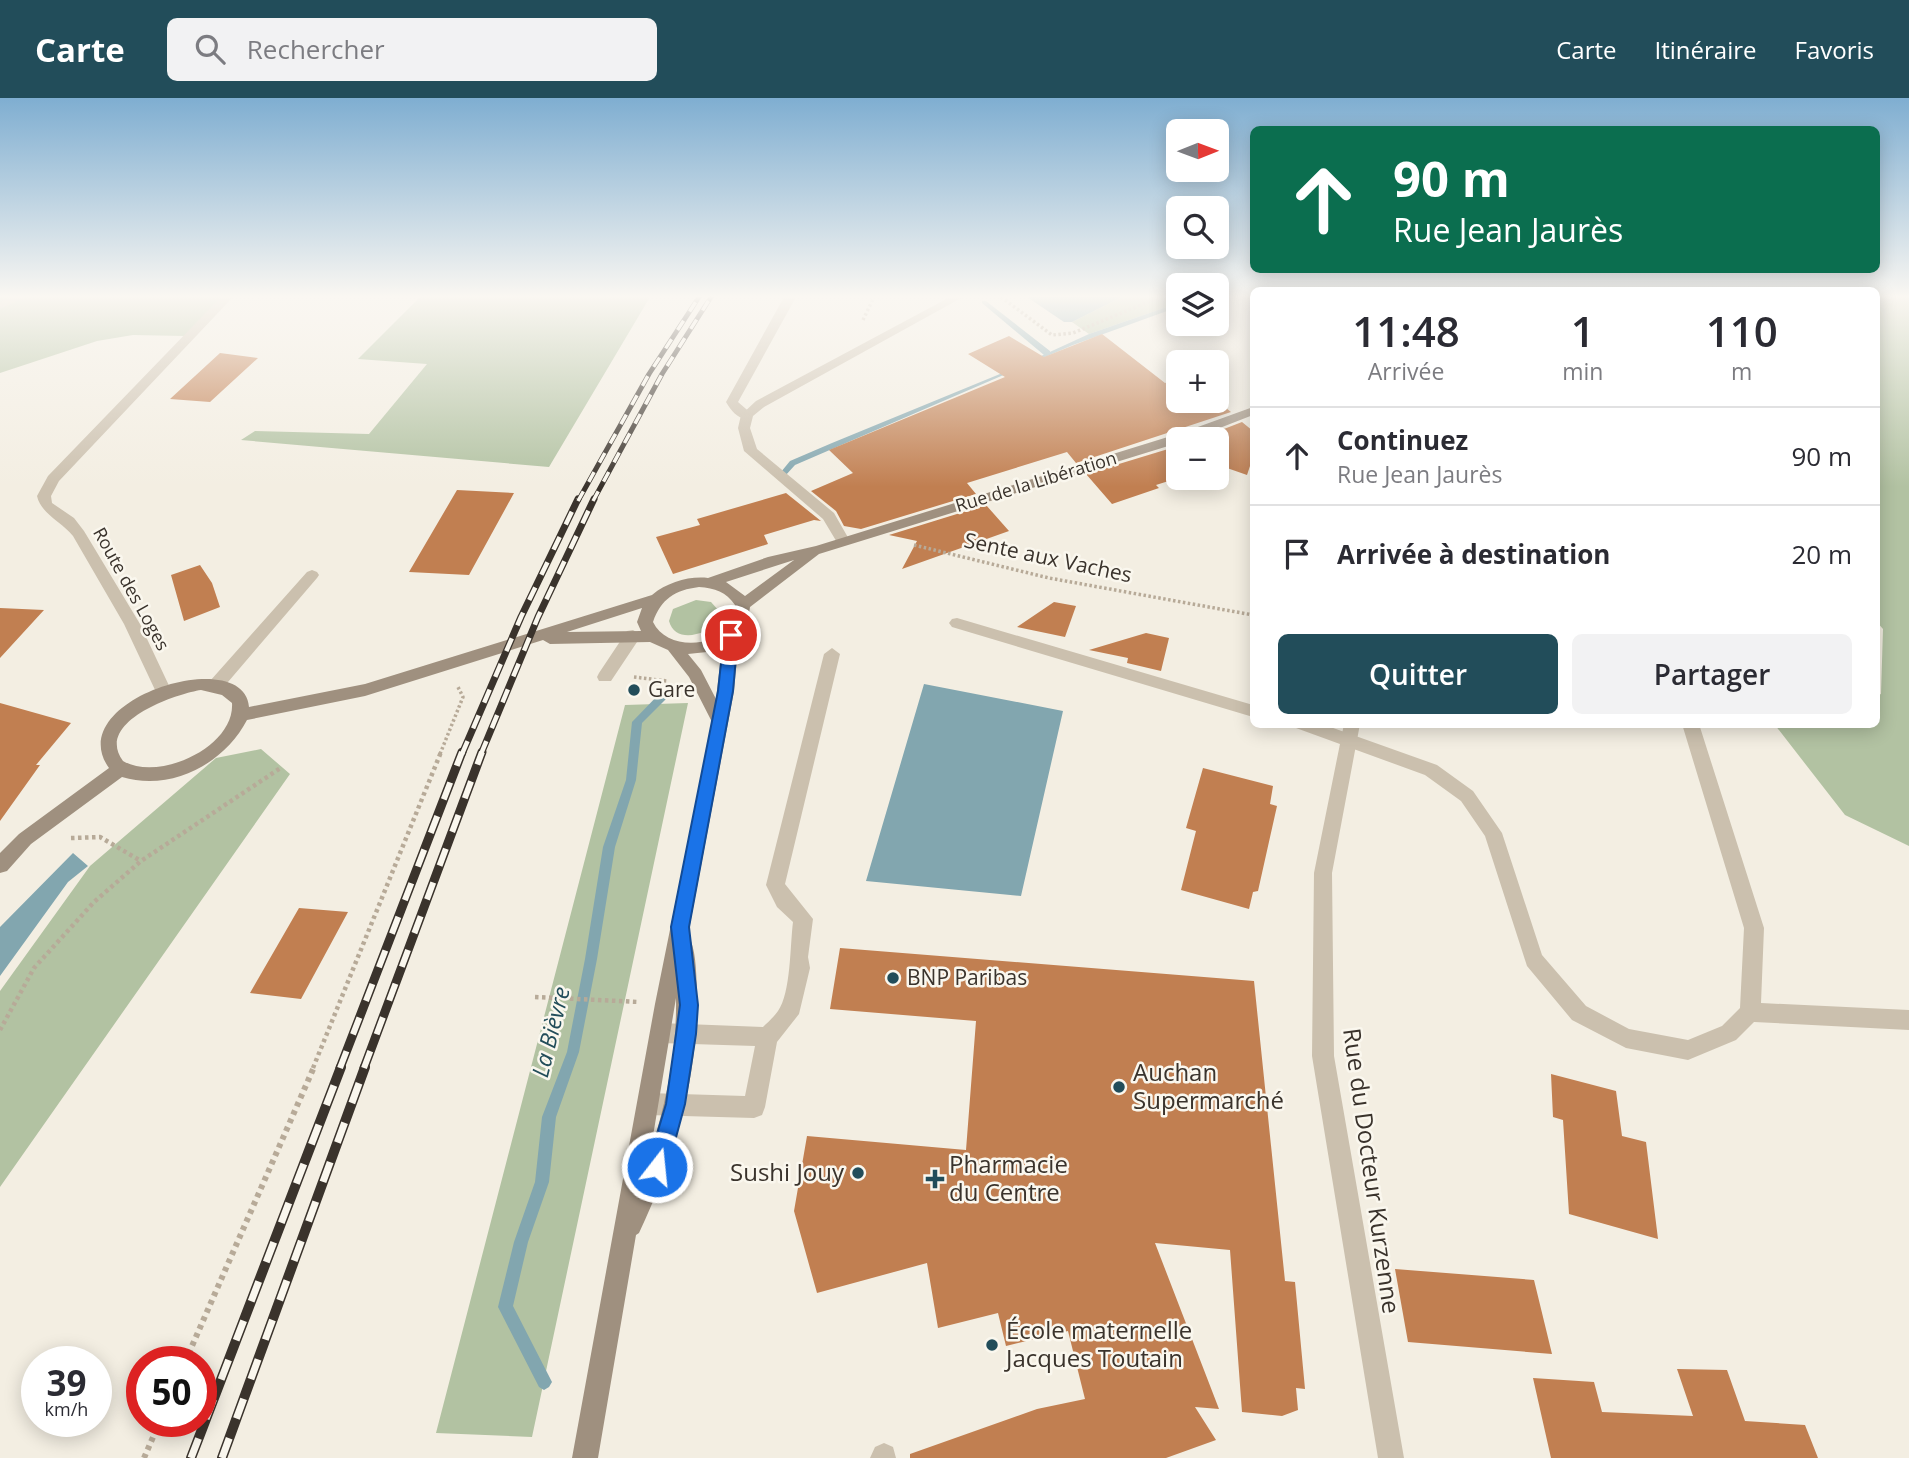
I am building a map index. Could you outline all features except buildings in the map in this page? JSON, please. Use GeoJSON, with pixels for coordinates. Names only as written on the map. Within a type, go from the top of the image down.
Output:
{"type":"FeatureCollection","features":[{"type":"Feature","properties":{"kind":"main road","name":"Rue de la Libération"},"geometry":{"type":"LineString","coordinates":[[712,583],[773,560],[818,550],[1176,439],[1250,412]]}},
{"type":"Feature","properties":{"kind":"main road","name":"Rue de la Libération"},"geometry":{"type":"LineString","coordinates":[[743,605],[818,550]]}},
{"type":"Feature","properties":{"kind":"main road"},"geometry":{"type":"LineString","coordinates":[[241,715],[365,690],[527,638],[658,598],[686,584],[712,583],[736,593],[743,605],[744,614],[731,635],[707,646],[675,648],[652,636],[633,635],[527,638]]}},
{"type":"Feature","properties":{"kind":"main road"},"geometry":{"type":"LineString","coordinates":[[652,636],[646,617],[658,598]]}},
{"type":"Feature","properties":{"kind":"main road"},"geometry":{"type":"LineString","coordinates":[[585,1458],[660,1033],[726,691],[731,635]]}},
{"type":"Feature","properties":{"kind":"main road"},"geometry":{"type":"LineString","coordinates":[[675,648],[695,674],[719,720]]}},
{"type":"Feature","properties":{"kind":"main road"},"geometry":{"type":"LineString","coordinates":[[216,685],[236,696],[241,715],[228,739],[216,750],[192,765],[165,774],[147,776],[119,770],[111,761],[107,750],[110,738],[130,712],[164,692],[182,686],[216,685]]}},
{"type":"Feature","properties":{"kind":"main road"},"geometry":{"type":"LineString","coordinates":[[0,865],[25,839],[119,770]]}},
{"type":"Feature","properties":{"kind":"main road"},"geometry":{"type":"LineString","coordinates":[[622,1244],[657,1167],[676,1104],[689,1005],[680,927]]}},
{"type":"Feature","properties":{"kind":"street","name":"Route des Loges"},"geometry":{"type":"LineString","coordinates":[[164,692],[132,624],[79,534],[69,521],[46,505],[44,496],[53,479],[166,360]]}},
{"type":"Feature","properties":{"kind":"street"},"geometry":{"type":"LineString","coordinates":[[747,415],[738,411],[732,402],[755,360]]}},
{"type":"Feature","properties":{"kind":"street"},"geometry":{"type":"LineString","coordinates":[[841,360],[761,404],[747,415],[744,428],[751,451],[829,516],[843,541]]}},
{"type":"Feature","properties":{"kind":"street"},"geometry":{"type":"LineString","coordinates":[[216,685],[312,575]]}},
{"type":"Feature","properties":{"kind":"street"},"geometry":{"type":"LineString","coordinates":[[957,623],[1250,710]]}},
{"type":"Feature","properties":{"kind":"street"},"geometry":{"type":"LineString","coordinates":[[605,677],[633,635]]}},
{"type":"Feature","properties":{"kind":"street"},"geometry":{"type":"LineString","coordinates":[[648,1104],[754,1107],[767,1037],[789,1014],[800,968],[798,957],[803,919],[784,901],[775,885],[832,654]]}},
{"type":"Feature","properties":{"kind":"street"},"geometry":{"type":"LineString","coordinates":[[1326,728],[1350,732],[1430,770],[1467,796],[1493,833],[1534,960],[1579,1013],[1626,1038],[1688,1050],[1729,1033],[1750,1012],[1754,928],[1706,766],[1692,728]]}},
{"type":"Feature","properties":{"kind":"street","name":"Rue du Docteur Kurzenne"},"geometry":{"type":"LineString","coordinates":[[1350,732],[1322,873],[1323,1056],[1391,1458]]}},
{"type":"Feature","properties":{"kind":"street"},"geometry":{"type":"LineString","coordinates":[[1750,1012],[1909,1020]]}},
{"type":"Feature","properties":{"kind":"street"},"geometry":{"type":"LineString","coordinates":[[660,1033],[767,1037]]}},
{"type":"Feature","properties":{"kind":"path","name":"Sente aux Vaches"},"geometry":{"type":"LineString","coordinates":[[911,544],[1049,578],[1250,614]]}},
{"type":"Feature","properties":{"kind":"path"},"geometry":{"type":"LineString","coordinates":[[626,684],[634,677],[674,682]]}},
{"type":"Feature","properties":{"kind":"path"},"geometry":{"type":"LineString","coordinates":[[192,1346],[293,1115],[463,697],[457,684]]}},
{"type":"Feature","properties":{"kind":"path"},"geometry":{"type":"LineString","coordinates":[[0,1030],[34,968],[94,902],[141,861],[282,767]]}},
{"type":"Feature","properties":{"kind":"path"},"geometry":{"type":"LineString","coordinates":[[25,839],[100,837],[141,861]]}},
{"type":"Feature","properties":{"kind":"path"},"geometry":{"type":"LineString","coordinates":[[535,997],[640,1002]]}},
{"type":"Feature","properties":{"kind":"path"},"geometry":{"type":"LineString","coordinates":[[144,1458],[153,1437]]}},
{"type":"Feature","properties":{"kind":"green space"},"geometry":{"type":"Polygon","coordinates":[[[0,360],[38,360],[0,373],[0,360]]]}},
{"type":"Feature","properties":{"kind":"green space"},"geometry":{"type":"Polygon","coordinates":[[[378,360],[612,360],[549,467],[241,440],[255,431],[369,434],[427,364],[378,360]]]}},
{"type":"Feature","properties":{"kind":"green space"},"geometry":{"type":"Polygon","coordinates":[[[1880,360],[1909,360],[1909,846],[1845,815],[1777,728],[1880,728],[1883,629],[1880,626],[1880,360]]]}},
{"type":"Feature","properties":{"kind":"green space"},"geometry":{"type":"Polygon","coordinates":[[[696,600],[711,602],[719,611],[718,622],[699,633],[678,633],[669,621],[673,609],[696,600]]]}},
{"type":"Feature","properties":{"kind":"green space"},"geometry":{"type":"Polygon","coordinates":[[[688,703],[532,1437],[436,1433],[625,705],[688,703]]]}},
{"type":"Feature","properties":{"kind":"green space"},"geometry":{"type":"Polygon","coordinates":[[[261,749],[290,774],[0,1187],[0,991],[90,866],[216,758],[261,749]]]}},
{"type":"Feature","properties":{"kind":"water"},"geometry":{"type":"Polygon","coordinates":[[[1031,360],[1037,360],[795,465],[785,476],[781,472],[790,461],[1031,360]]]}},
{"type":"Feature","properties":{"kind":"water"},"geometry":{"type":"Polygon","coordinates":[[[924,684],[1063,711],[1021,896],[866,881],[924,684]]]}},
{"type":"Feature","properties":{"kind":"water"},"geometry":{"type":"Polygon","coordinates":[[[73,853],[88,866],[68,882],[0,976],[0,927],[73,853]]]}},
{"type":"Feature","properties":{"kind":"waterway","name":"La Bièvre"},"geometry":{"type":"LineString","coordinates":[[544,1382],[505,1307],[521,1242],[542,1182],[549,1117],[573,1052],[609,847],[631,780],[637,722],[666,693]]}},
{"type":"Feature","properties":{"kind":"railway"},"geometry":{"type":"LineString","coordinates":[[578,501],[658,360]]}},
{"type":"Feature","properties":{"kind":"railway"},"geometry":{"type":"LineString","coordinates":[[593,500],[671,360]]}},
{"type":"Feature","properties":{"kind":"railway"},"geometry":{"type":"LineString","coordinates":[[462,754],[521,617],[578,499]]}},
{"type":"Feature","properties":{"kind":"railway"},"geometry":{"type":"LineString","coordinates":[[481,754],[538,617],[593,500]]}},
{"type":"Feature","properties":{"kind":"railway"},"geometry":{"type":"LineString","coordinates":[[340,1068],[462,752]]}},
{"type":"Feature","properties":{"kind":"railway"},"geometry":{"type":"LineString","coordinates":[[364,1068],[482,752]]}},
{"type":"Feature","properties":{"kind":"railway"},"geometry":{"type":"LineString","coordinates":[[191,1458],[341,1067]]}},
{"type":"Feature","properties":{"kind":"railway"},"geometry":{"type":"LineString","coordinates":[[222,1458],[365,1067]]}},
{"type":"Feature","properties":{"kind":"place","name":"Gare"},"geometry":{"type":"Point","coordinates":[634,690]}},
{"type":"Feature","properties":{"kind":"place","name":"BNP Paribas"},"geometry":{"type":"Point","coordinates":[893,978]}},
{"type":"Feature","properties":{"kind":"place","name":"Auchan Supermarché"},"geometry":{"type":"Point","coordinates":[1119,1087]}},
{"type":"Feature","properties":{"kind":"place","name":"Sushi Jouy"},"geometry":{"type":"Point","coordinates":[858,1173]}},
{"type":"Feature","properties":{"kind":"place","name":"Pharmacie du Centre"},"geometry":{"type":"Point","coordinates":[935,1179]}},
{"type":"Feature","properties":{"kind":"place","name":"École maternelle Jacques Toutain"},"geometry":{"type":"Point","coordinates":[992,1345]}},
{"type":"Feature","properties":{"kind":"route"},"geometry":{"type":"LineString","coordinates":[[657,1167],[676,1104],[686,1034],[689,1005],[680,927],[726,691],[731,635]]}}]}
